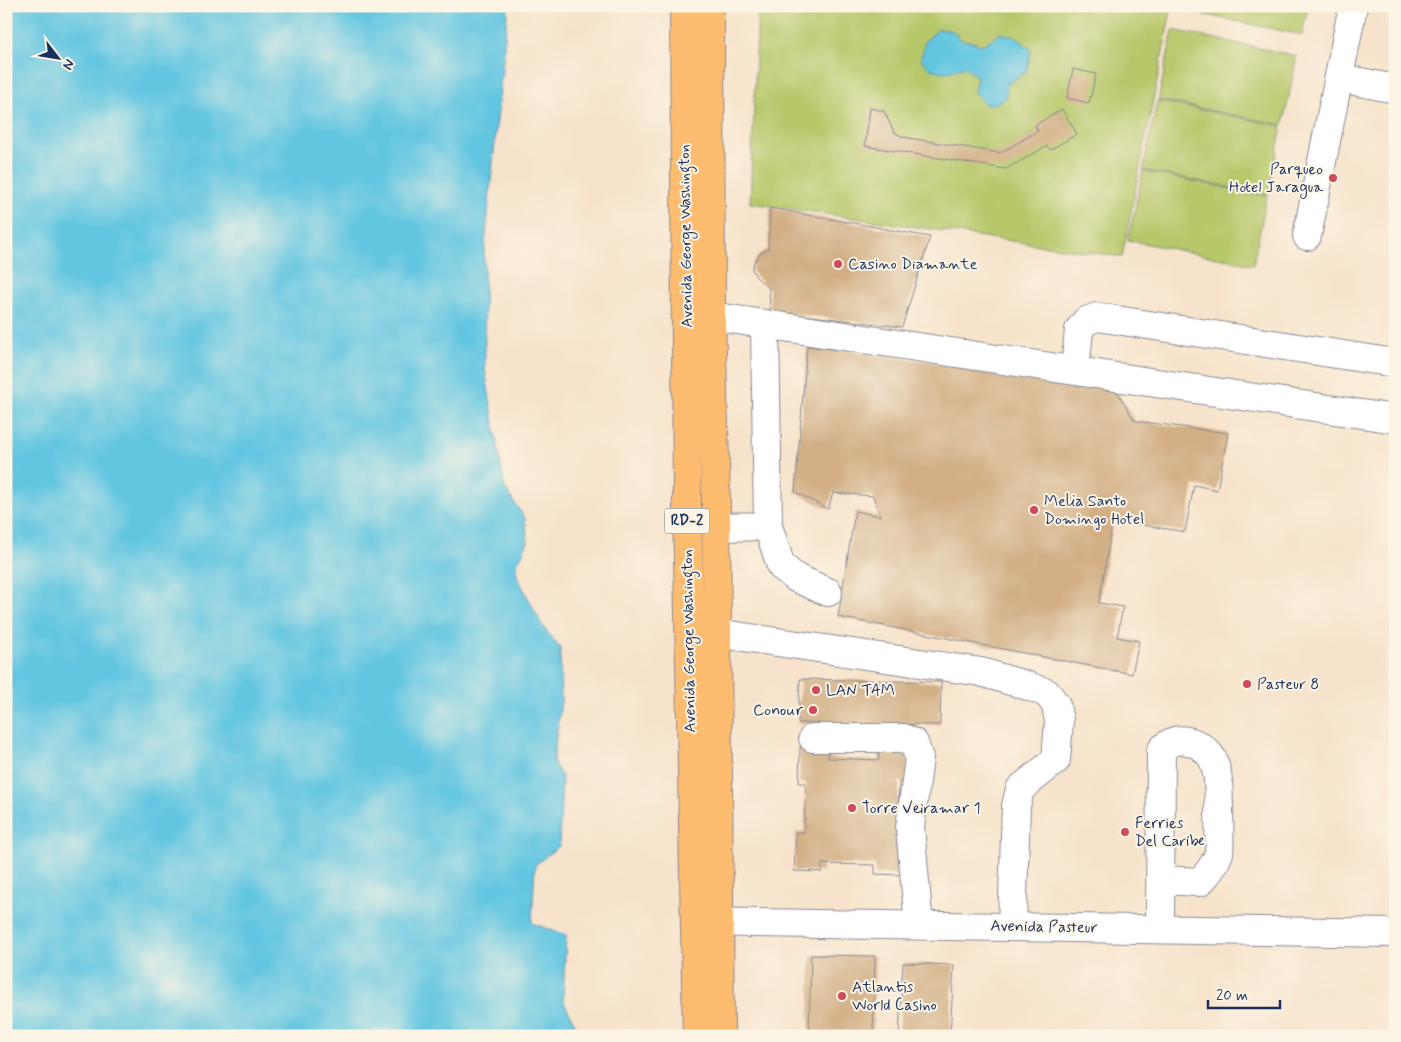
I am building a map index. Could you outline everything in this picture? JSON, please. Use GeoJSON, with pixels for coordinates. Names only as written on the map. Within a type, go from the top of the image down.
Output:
{"type":"FeatureCollection","features":[{"type":"Feature","properties":{"kind":"highway","name":"Avenida George Washington"},"geometry":{"type":"LineString","coordinates":[[684,6],[699,316],[714,381],[716,528],[716,633],[706,922],[697,1036]]}},
{"type":"Feature","properties":{"kind":"highway","name":"Avenida George Washington"},"geometry":{"type":"LineString","coordinates":[[710,6],[699,316],[687,506],[706,922],[720,1036]]}},
{"type":"Feature","properties":{"kind":"street"},"geometry":{"type":"LineString","coordinates":[[1307,236],[1353,6]]}},
{"type":"Feature","properties":{"kind":"street"},"geometry":{"type":"LineString","coordinates":[[1340,78],[1395,89]]}},
{"type":"Feature","properties":{"kind":"street"},"geometry":{"type":"LineString","coordinates":[[699,316],[765,324],[1395,419]]}},
{"type":"Feature","properties":{"kind":"street"},"geometry":{"type":"LineString","coordinates":[[1075,370],[1079,330],[1086,321],[1097,317],[1395,363]]}},
{"type":"Feature","properties":{"kind":"street"},"geometry":{"type":"LineString","coordinates":[[765,324],[768,526],[781,566],[796,578],[828,592]]}},
{"type":"Feature","properties":{"kind":"street"},"geometry":{"type":"LineString","coordinates":[[716,528],[768,526]]}},
{"type":"Feature","properties":{"kind":"street"},"geometry":{"type":"LineString","coordinates":[[716,633],[981,672],[1047,693],[1056,705],[1060,721],[1056,760],[1020,790],[1016,806],[1012,927]]}},
{"type":"Feature","properties":{"kind":"street"},"geometry":{"type":"LineString","coordinates":[[813,738],[903,738],[914,744],[919,758],[910,828],[919,925]]}},
{"type":"Feature","properties":{"kind":"street"},"geometry":{"type":"LineString","coordinates":[[1160,929],[1161,751],[1165,745],[1178,740],[1190,741],[1212,758],[1218,774],[1219,852],[1211,870],[1200,882],[1161,880]]}},
{"type":"Feature","properties":{"kind":"street","name":"Avenida Pasteur"},"geometry":{"type":"LineString","coordinates":[[706,922],[1395,933]]}},
{"type":"Feature","properties":{"kind":"green space"},"geometry":{"type":"Polygon","coordinates":[[[758,6],[1172,6],[1122,257],[750,203],[758,6]]]}},
{"type":"Feature","properties":{"kind":"green space"},"geometry":{"type":"Polygon","coordinates":[[[1178,6],[1308,6],[1302,35],[1177,9],[1178,6]]]}},
{"type":"Feature","properties":{"kind":"green space"},"geometry":{"type":"Polygon","coordinates":[[[1173,30],[1297,56],[1283,125],[1158,100],[1173,30]]]}},
{"type":"Feature","properties":{"kind":"green space"},"geometry":{"type":"Polygon","coordinates":[[[1157,101],[1282,126],[1268,195],[1143,170],[1157,101]]]}},
{"type":"Feature","properties":{"kind":"green space"},"geometry":{"type":"Polygon","coordinates":[[[1143,171],[1267,196],[1253,265],[1128,240],[1143,171]]]}},
{"type":"Feature","properties":{"kind":"water"},"geometry":{"type":"Polygon","coordinates":[[[6,6],[508,6],[484,255],[485,369],[505,489],[525,518],[528,542],[517,564],[517,576],[542,625],[560,648],[561,701],[553,762],[562,777],[559,846],[535,865],[532,923],[566,935],[563,1000],[581,1036],[6,1036],[6,6]]]}},
{"type":"Feature","properties":{"kind":"water"},"geometry":{"type":"Polygon","coordinates":[[[939,29],[953,31],[960,39],[983,45],[1001,33],[1019,39],[1031,50],[1027,71],[1007,84],[1006,97],[995,104],[985,104],[974,92],[977,77],[967,69],[962,67],[947,72],[938,71],[930,69],[921,59],[925,41],[939,29]]]}},
{"type":"Feature","properties":{"kind":"building"},"geometry":{"type":"Polygon","coordinates":[[[1073,69],[1096,74],[1089,103],[1067,98],[1073,69]]]}},
{"type":"Feature","properties":{"kind":"building"},"geometry":{"type":"Polygon","coordinates":[[[870,108],[884,111],[894,132],[903,137],[1000,153],[1038,131],[1035,125],[1062,109],[1077,134],[1050,150],[1047,146],[1006,169],[865,146],[870,108]]]}},
{"type":"Feature","properties":{"kind":"building","name":"Casino Diamante"},"geometry":{"type":"Polygon","coordinates":[[[770,208],[930,237],[902,327],[770,311],[769,288],[756,277],[752,269],[755,260],[768,249],[770,208]]]}},
{"type":"Feature","properties":{"kind":"building","name":"Melia Santo Domingo Hotel"},"geometry":{"type":"Polygon","coordinates":[[[807,346],[1113,385],[1135,421],[1228,433],[1217,490],[1194,485],[1185,532],[1113,520],[1099,603],[1123,607],[1117,637],[1139,641],[1132,674],[838,617],[855,511],[880,516],[873,496],[833,493],[828,509],[795,492],[807,346]]]}},
{"type":"Feature","properties":{"kind":"building"},"geometry":{"type":"Polygon","coordinates":[[[800,679],[941,682],[940,725],[798,723],[800,679]]]}},
{"type":"Feature","properties":{"kind":"building","name":"Torre Veiramar 1"},"geometry":{"type":"Polygon","coordinates":[[[800,747],[828,748],[828,758],[879,760],[879,750],[909,751],[908,782],[899,782],[897,846],[905,847],[904,875],[875,874],[875,865],[822,864],[822,872],[794,871],[796,832],[804,832],[806,783],[799,783],[800,747]]]}},
{"type":"Feature","properties":{"kind":"building","name":"Atlantis World Casino"},"geometry":{"type":"Polygon","coordinates":[[[811,955],[875,956],[873,1036],[809,1036],[811,955]]]}},
{"type":"Feature","properties":{"kind":"building"},"geometry":{"type":"Polygon","coordinates":[[[903,963],[954,965],[950,1036],[899,1036],[903,963]]]}},
{"type":"Feature","properties":{"kind":"place","name":"Parqueo Hotel Jaragua"},"geometry":{"type":"Point","coordinates":[1333,178]}},
{"type":"Feature","properties":{"kind":"place","name":"Casino Diamante"},"geometry":{"type":"Point","coordinates":[838,264]}},
{"type":"Feature","properties":{"kind":"place","name":"Melia Santo Domingo Hotel"},"geometry":{"type":"Point","coordinates":[1034,510]}},
{"type":"Feature","properties":{"kind":"place","name":"Pasteur 8"},"geometry":{"type":"Point","coordinates":[1247,684]}},
{"type":"Feature","properties":{"kind":"place","name":"LAN TAM"},"geometry":{"type":"Point","coordinates":[816,690]}},
{"type":"Feature","properties":{"kind":"place","name":"Conour"},"geometry":{"type":"Point","coordinates":[813,710]}},
{"type":"Feature","properties":{"kind":"place","name":"Torre Veiramar 1"},"geometry":{"type":"Point","coordinates":[852,808]}},
{"type":"Feature","properties":{"kind":"place","name":"Ferries Del Caribe"},"geometry":{"type":"Point","coordinates":[1125,832]}},
{"type":"Feature","properties":{"kind":"place","name":"Atlantis World Casino"},"geometry":{"type":"Point","coordinates":[842,996]}}]}
